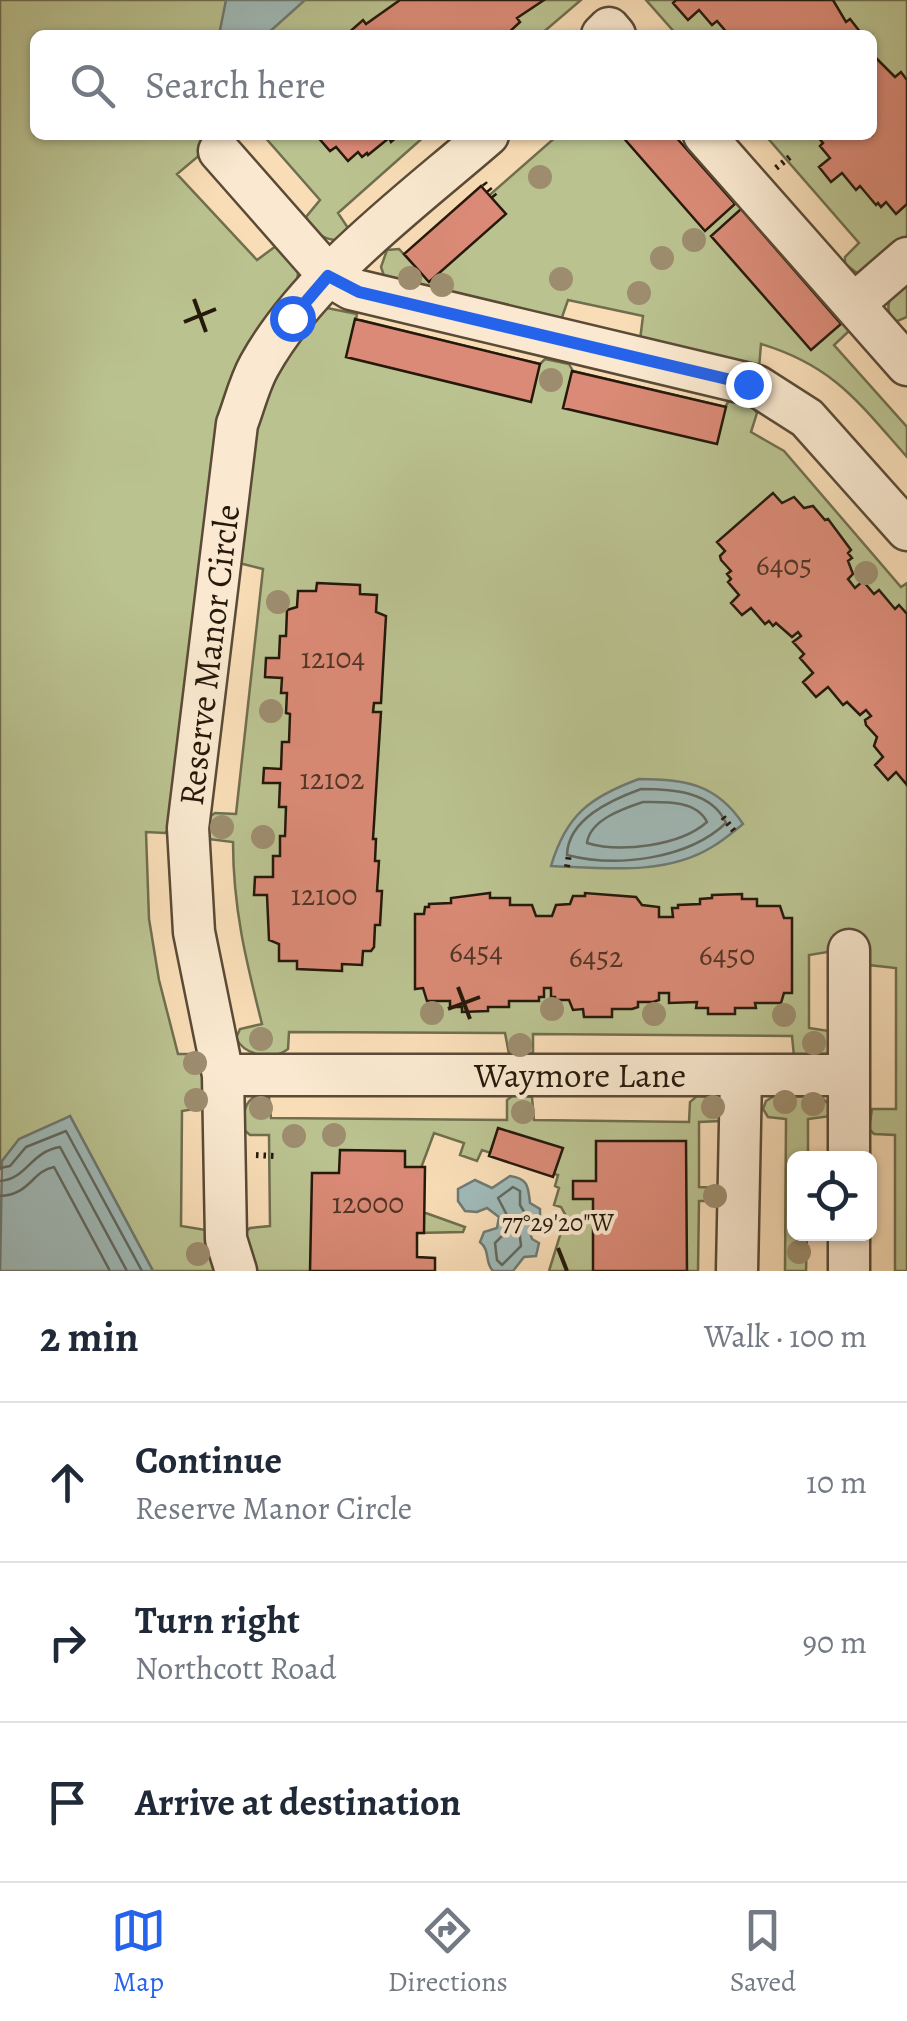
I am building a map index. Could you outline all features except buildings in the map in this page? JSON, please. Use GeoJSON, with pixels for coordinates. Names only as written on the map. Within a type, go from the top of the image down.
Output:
{"type":"FeatureCollection","features":[{"type":"Feature","properties":{"kind":"street","name":"Reserve Manor Circle"},"geometry":{"type":"LineString","coordinates":[[236,1271],[226,1239],[223,1075],[194,932],[188,828],[237,424],[258,368],[292,318],[328,276],[482,140]]}},
{"type":"Feature","properties":{"kind":"street"},"geometry":{"type":"LineString","coordinates":[[708,140],[907,365]]}},
{"type":"Feature","properties":{"kind":"street"},"geometry":{"type":"LineString","coordinates":[[219,151],[328,276],[359,292],[757,386],[807,418],[907,530]]}},
{"type":"Feature","properties":{"kind":"street"},"geometry":{"type":"LineString","coordinates":[[854,303],[907,258]]}},
{"type":"Feature","properties":{"kind":"street"},"geometry":{"type":"LineString","coordinates":[[849,950],[849,1151]]}},
{"type":"Feature","properties":{"kind":"street","name":"Waymore Lane"},"geometry":{"type":"LineString","coordinates":[[223,1075],[849,1075]]}},
{"type":"Feature","properties":{"kind":"street"},"geometry":{"type":"LineString","coordinates":[[737,1271],[741,1075]]}},
{"type":"Feature","properties":{"kind":"street"},"geometry":{"type":"LineString","coordinates":[[849,1241],[849,1271]]}},
{"type":"Feature","properties":{"kind":"path"},"geometry":{"type":"LineString","coordinates":[[723,817],[734,831]]}},
{"type":"Feature","properties":{"kind":"path"},"geometry":{"type":"LineString","coordinates":[[568,867],[569,854]]}},
{"type":"Feature","properties":{"kind":"green space"},"geometry":{"type":"Polygon","coordinates":[[[0,0],[581,0],[546,30],[30,30],[30,140],[217,140],[177,174],[257,260],[280,243],[299,266],[296,288],[215,443],[172,825],[165,833],[146,832],[149,919],[159,980],[178,1054],[203,1054],[206,1107],[182,1111],[181,1226],[206,1230],[214,1271],[153,1271],[70,1116],[2,1161],[0,1170],[0,0]]]}},
{"type":"Feature","properties":{"kind":"green space"},"geometry":{"type":"Polygon","coordinates":[[[646,0],[907,0],[907,241],[867,273],[857,273],[845,264],[845,257],[859,243],[769,140],[877,140],[877,30],[673,30],[646,0]]]}},
{"type":"Feature","properties":{"kind":"green space"},"geometry":{"type":"Polygon","coordinates":[[[267,140],[420,140],[338,213],[350,231],[341,240],[320,235],[306,217],[320,200],[267,140]]]}},
{"type":"Feature","properties":{"kind":"green space"},"geometry":{"type":"Polygon","coordinates":[[[552,140],[675,140],[731,204],[738,203],[743,209],[741,213],[837,327],[846,319],[849,331],[834,345],[907,427],[907,457],[843,388],[786,353],[761,344],[759,368],[640,340],[643,316],[568,300],[560,323],[385,279],[381,267],[387,250],[399,249],[412,263],[552,140]]]}},
{"type":"Feature","properties":{"kind":"green space"},"geometry":{"type":"Polygon","coordinates":[[[907,280],[907,317],[895,322],[889,304],[907,280]]]}},
{"type":"Feature","properties":{"kind":"green space"},"geometry":{"type":"Polygon","coordinates":[[[327,308],[357,314],[356,319],[540,364],[545,359],[569,364],[573,371],[725,407],[730,399],[751,404],[757,413],[751,432],[784,451],[901,587],[907,583],[907,1271],[895,1271],[895,1135],[874,1134],[869,1129],[872,1109],[896,1109],[896,968],[869,965],[867,941],[837,940],[834,951],[809,955],[809,1028],[829,1031],[832,1049],[823,1058],[794,1056],[792,1036],[533,1034],[533,1052],[527,1056],[509,1054],[505,1033],[289,1032],[288,1049],[267,1056],[252,1053],[236,1038],[240,1029],[262,1024],[238,912],[233,842],[208,839],[208,818],[215,813],[236,814],[263,569],[239,563],[246,482],[257,422],[269,390],[297,344],[327,308]]]}},
{"type":"Feature","properties":{"kind":"green space"},"geometry":{"type":"Polygon","coordinates":[[[259,1094],[269,1098],[271,1118],[507,1120],[507,1100],[515,1094],[532,1097],[534,1120],[689,1122],[690,1102],[697,1096],[711,1098],[725,1113],[721,1121],[699,1122],[699,1187],[720,1188],[720,1201],[699,1201],[698,1271],[549,1271],[566,1216],[561,1207],[554,1205],[558,1175],[482,1150],[477,1161],[460,1155],[464,1143],[434,1133],[421,1168],[423,1212],[465,1227],[463,1232],[417,1233],[416,1258],[426,1271],[257,1271],[243,1234],[250,1228],[270,1226],[269,1135],[250,1135],[243,1129],[247,1104],[259,1094]]]}},
{"type":"Feature","properties":{"kind":"green space"},"geometry":{"type":"Polygon","coordinates":[[[774,1096],[821,1097],[832,1107],[831,1116],[808,1119],[808,1151],[787,1151],[787,1241],[807,1241],[806,1271],[785,1271],[786,1119],[768,1117],[763,1109],[774,1096]]]}},
{"type":"Feature","properties":{"kind":"water"},"geometry":{"type":"Polygon","coordinates":[[[226,0],[305,0],[272,30],[220,30],[226,0]]]}},
{"type":"Feature","properties":{"kind":"water"},"geometry":{"type":"Polygon","coordinates":[[[639,779],[697,786],[722,800],[743,824],[712,847],[674,862],[612,869],[551,866],[564,833],[582,810],[639,779]]]}},
{"type":"Feature","properties":{"kind":"water"},"geometry":{"type":"Polygon","coordinates":[[[70,1116],[153,1271],[0,1271],[2,1161],[19,1139],[70,1116]]]}},
{"type":"Feature","properties":{"kind":"water"},"geometry":{"type":"Polygon","coordinates":[[[510,1176],[524,1182],[530,1203],[540,1209],[540,1220],[529,1229],[532,1239],[539,1243],[536,1256],[524,1257],[513,1271],[493,1271],[480,1242],[484,1232],[497,1228],[499,1217],[487,1208],[465,1211],[458,1201],[458,1189],[475,1180],[492,1188],[510,1176]]]}},
{"type":"Feature","properties":{"kind":"route"},"geometry":{"type":"LineString","coordinates":[[292,318],[328,276],[359,292],[748,384]]}}]}
